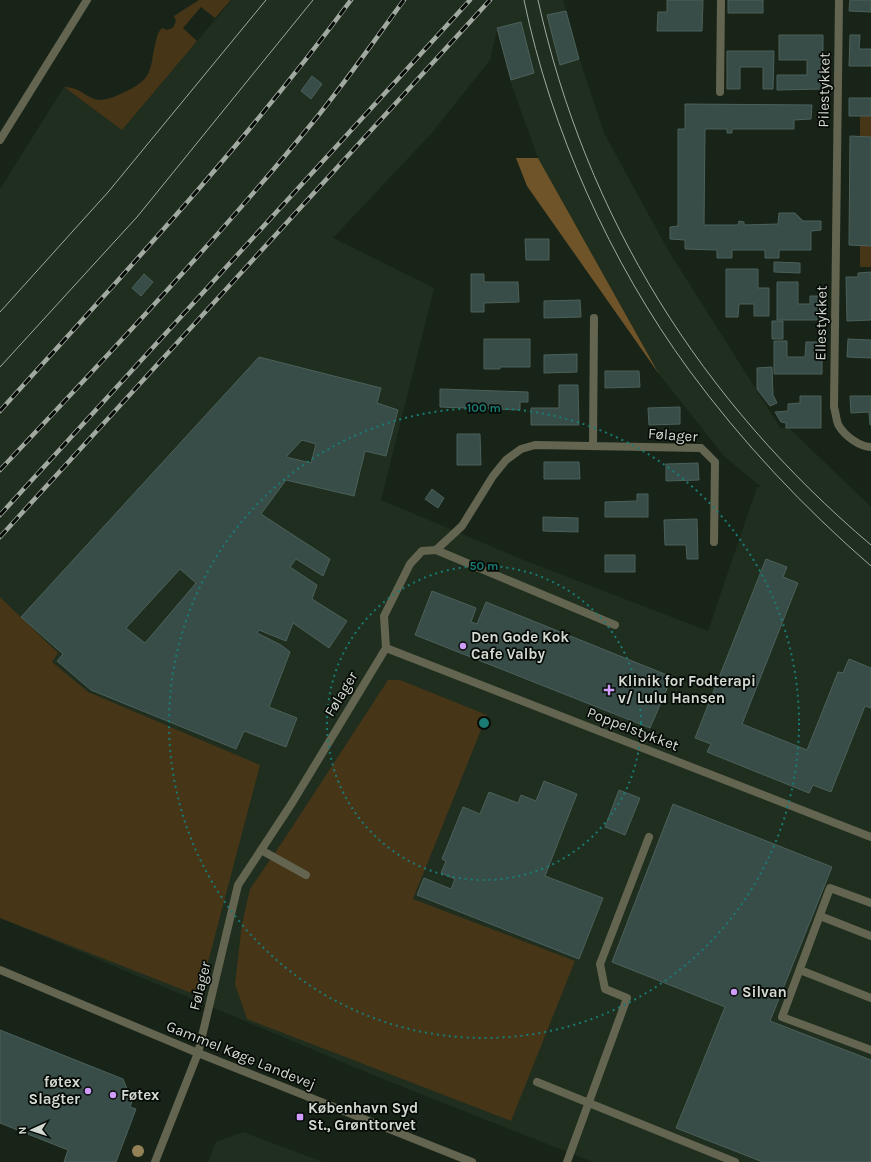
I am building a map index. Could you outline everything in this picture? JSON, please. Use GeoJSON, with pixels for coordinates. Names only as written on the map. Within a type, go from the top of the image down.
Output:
{"type":"FeatureCollection","features":[{"type":"Feature","properties":{"kind":"street"},"geometry":{"type":"LineString","coordinates":[[0,140],[87,0]]}},
{"type":"Feature","properties":{"kind":"street"},"geometry":{"type":"LineString","coordinates":[[720,92],[721,0]]}},
{"type":"Feature","properties":{"kind":"street","name":"Pilestykket"},"geometry":{"type":"LineString","coordinates":[[836,181],[839,0]]}},
{"type":"Feature","properties":{"kind":"street","name":"Ellestykket"},"geometry":{"type":"LineString","coordinates":[[836,181],[834,407],[838,425],[848,437],[866,447],[871,447]]}},
{"type":"Feature","properties":{"kind":"street"},"geometry":{"type":"LineString","coordinates":[[593,445],[594,318]]}},
{"type":"Feature","properties":{"kind":"street","name":"Følager"},"geometry":{"type":"LineString","coordinates":[[155,1162],[198,1054],[238,886],[292,803],[386,648],[384,616],[410,564],[422,551],[436,550],[462,526],[493,476],[506,460],[521,449],[535,445],[701,448],[715,462],[714,542]]}},
{"type":"Feature","properties":{"kind":"street"},"geometry":{"type":"LineString","coordinates":[[436,550],[614,625]]}},
{"type":"Feature","properties":{"kind":"street","name":"Poppelstykket"},"geometry":{"type":"LineString","coordinates":[[386,648],[871,837]]}},
{"type":"Feature","properties":{"kind":"street"},"geometry":{"type":"LineString","coordinates":[[567,1162],[627,998],[605,989],[600,964],[649,837]]}},
{"type":"Feature","properties":{"kind":"street"},"geometry":{"type":"LineString","coordinates":[[261,850],[306,875]]}},
{"type":"Feature","properties":{"kind":"street"},"geometry":{"type":"LineString","coordinates":[[871,903],[830,888],[782,1017],[871,1050]]}},
{"type":"Feature","properties":{"kind":"street"},"geometry":{"type":"LineString","coordinates":[[820,916],[871,936]]}},
{"type":"Feature","properties":{"kind":"street","name":"Gammel Køge Landevej"},"geometry":{"type":"LineString","coordinates":[[0,970],[198,1054],[472,1162]]}},
{"type":"Feature","properties":{"kind":"street"},"geometry":{"type":"LineString","coordinates":[[800,970],[871,998]]}},
{"type":"Feature","properties":{"kind":"street"},"geometry":{"type":"LineString","coordinates":[[537,1082],[734,1162]]}},
{"type":"Feature","properties":{"kind":"shaded area"},"geometry":{"type":"Polygon","coordinates":[[[199,0],[231,0],[215,18],[201,7],[183,28],[197,41],[122,130],[64,87],[75,89],[92,98],[101,100],[114,97],[136,86],[147,76],[157,37],[162,28],[167,30],[173,28],[176,21],[174,16],[199,0]]]}},
{"type":"Feature","properties":{"kind":"shaded area"},"geometry":{"type":"Polygon","coordinates":[[[232,0],[563,0],[581,64],[604,133],[668,250],[781,429],[787,426],[871,507],[871,1162],[593,1162],[378,1077],[0,918],[0,189],[64,87],[122,129],[232,0]],[[497,29],[490,60],[431,134],[333,238],[434,288],[381,500],[526,561],[708,631],[757,487],[761,487],[724,456],[659,374],[538,158],[511,83],[497,29]]]}},
{"type":"Feature","properties":{"kind":"shaded area"},"geometry":{"type":"Polygon","coordinates":[[[860,107],[871,107],[871,267],[860,267],[860,107]]]}},
{"type":"Feature","properties":{"kind":"shaded area"},"geometry":{"type":"Polygon","coordinates":[[[516,158],[538,158],[659,374],[527,186],[516,158]]]}},
{"type":"Feature","properties":{"kind":"shaded area"},"geometry":{"type":"Polygon","coordinates":[[[0,597],[58,653],[52,662],[88,692],[260,765],[199,996],[0,918],[0,597]]]}},
{"type":"Feature","properties":{"kind":"shaded area"},"geometry":{"type":"Polygon","coordinates":[[[388,680],[400,680],[487,715],[413,899],[575,961],[511,1121],[247,1019],[235,984],[242,924],[250,889],[388,680]]]}},
{"type":"Feature","properties":{"kind":"shaded area"},"geometry":{"type":"Polygon","coordinates":[[[243,1132],[323,1162],[208,1162],[216,1142],[243,1132]]]}},
{"type":"Feature","properties":{"kind":"building"},"geometry":{"type":"Polygon","coordinates":[[[667,0],[703,0],[702,31],[657,31],[658,12],[667,12],[667,0]]]}},
{"type":"Feature","properties":{"kind":"building"},"geometry":{"type":"Polygon","coordinates":[[[728,0],[763,0],[763,13],[728,13],[728,0]]]}},
{"type":"Feature","properties":{"kind":"building"},"geometry":{"type":"Polygon","coordinates":[[[850,0],[871,0],[871,12],[849,11],[850,0]]]}},
{"type":"Feature","properties":{"kind":"building"},"geometry":{"type":"Polygon","coordinates":[[[566,11],[579,59],[560,65],[547,15],[566,11]]]}},
{"type":"Feature","properties":{"kind":"building"},"geometry":{"type":"Polygon","coordinates":[[[521,22],[534,73],[511,80],[497,28],[521,22]]]}},
{"type":"Feature","properties":{"kind":"building"},"geometry":{"type":"Polygon","coordinates":[[[779,35],[823,35],[823,89],[777,90],[777,75],[807,75],[807,60],[779,60],[779,35]]]}},
{"type":"Feature","properties":{"kind":"building"},"geometry":{"type":"Polygon","coordinates":[[[850,35],[860,35],[859,49],[871,49],[871,66],[849,66],[850,35]]]}},
{"type":"Feature","properties":{"kind":"building"},"geometry":{"type":"Polygon","coordinates":[[[727,51],[774,51],[773,89],[763,89],[763,67],[740,67],[740,89],[727,89],[727,51]]]}},
{"type":"Feature","properties":{"kind":"building"},"geometry":{"type":"Polygon","coordinates":[[[312,76],[322,84],[311,99],[301,91],[312,76]]]}},
{"type":"Feature","properties":{"kind":"building"},"geometry":{"type":"Polygon","coordinates":[[[849,98],[871,98],[871,116],[849,116],[849,98]]]}},
{"type":"Feature","properties":{"kind":"building"},"geometry":{"type":"Polygon","coordinates":[[[685,104],[812,105],[811,119],[794,120],[794,129],[732,129],[732,133],[727,133],[727,129],[705,129],[704,225],[738,225],[739,221],[744,222],[744,225],[778,224],[779,213],[795,213],[803,221],[821,221],[821,230],[811,231],[811,250],[779,250],[779,258],[765,258],[765,250],[732,250],[732,258],[717,258],[717,250],[685,249],[685,240],[670,239],[670,227],[678,226],[678,129],[685,129],[685,104]]]}},
{"type":"Feature","properties":{"kind":"building"},"geometry":{"type":"Polygon","coordinates":[[[850,136],[871,137],[871,246],[849,245],[850,136]]]}},
{"type":"Feature","properties":{"kind":"building"},"geometry":{"type":"Polygon","coordinates":[[[525,239],[549,239],[549,260],[526,260],[525,239]]]}},
{"type":"Feature","properties":{"kind":"building"},"geometry":{"type":"Polygon","coordinates":[[[774,262],[800,263],[800,273],[774,272],[774,262]]]}},
{"type":"Feature","properties":{"kind":"building"},"geometry":{"type":"Polygon","coordinates":[[[726,269],[758,269],[758,288],[769,288],[769,316],[754,316],[754,304],[739,304],[738,317],[726,317],[726,269]]]}},
{"type":"Feature","properties":{"kind":"building"},"geometry":{"type":"Polygon","coordinates":[[[871,272],[871,320],[847,321],[846,277],[858,277],[858,273],[871,272]]]}},
{"type":"Feature","properties":{"kind":"building"},"geometry":{"type":"Polygon","coordinates":[[[144,274],[153,282],[141,296],[132,288],[144,274]]]}},
{"type":"Feature","properties":{"kind":"building"},"geometry":{"type":"Polygon","coordinates":[[[471,274],[484,274],[484,282],[518,282],[519,302],[484,303],[484,312],[471,312],[471,274]]]}},
{"type":"Feature","properties":{"kind":"building"},"geometry":{"type":"Polygon","coordinates":[[[777,282],[798,282],[798,304],[810,304],[810,296],[822,296],[822,320],[777,320],[777,282]]]}},
{"type":"Feature","properties":{"kind":"building"},"geometry":{"type":"Polygon","coordinates":[[[580,300],[581,317],[544,318],[544,301],[580,300]]]}},
{"type":"Feature","properties":{"kind":"building"},"geometry":{"type":"Polygon","coordinates":[[[772,321],[783,321],[783,339],[772,339],[772,321]]]}},
{"type":"Feature","properties":{"kind":"building"},"geometry":{"type":"Polygon","coordinates":[[[484,339],[530,339],[530,367],[500,367],[500,369],[484,369],[484,339]]]}},
{"type":"Feature","properties":{"kind":"building"},"geometry":{"type":"Polygon","coordinates":[[[848,339],[871,340],[871,358],[847,357],[848,339]]]}},
{"type":"Feature","properties":{"kind":"building"},"geometry":{"type":"Polygon","coordinates":[[[774,341],[787,341],[787,357],[805,357],[806,342],[822,342],[822,374],[774,374],[774,341]]]}},
{"type":"Feature","properties":{"kind":"building"},"geometry":{"type":"Polygon","coordinates":[[[577,354],[577,372],[544,373],[544,355],[577,354]]]}},
{"type":"Feature","properties":{"kind":"building"},"geometry":{"type":"Polygon","coordinates":[[[259,357],[381,388],[377,403],[398,410],[386,456],[365,451],[354,496],[286,480],[261,514],[330,559],[323,576],[296,559],[290,567],[317,585],[312,599],[347,621],[329,648],[293,623],[286,641],[259,630],[257,633],[281,645],[290,652],[269,707],[297,718],[286,747],[244,731],[236,749],[91,690],[57,661],[63,654],[21,617],[259,357]],[[302,440],[286,457],[311,463],[316,444],[302,440]],[[180,569],[126,628],[145,643],[196,583],[180,569]]]}},
{"type":"Feature","properties":{"kind":"building"},"geometry":{"type":"Polygon","coordinates":[[[772,367],[773,395],[777,403],[770,406],[757,389],[757,368],[772,367]]]}},
{"type":"Feature","properties":{"kind":"building"},"geometry":{"type":"Polygon","coordinates":[[[605,371],[639,371],[640,387],[605,388],[605,371]]]}},
{"type":"Feature","properties":{"kind":"building"},"geometry":{"type":"Polygon","coordinates":[[[559,385],[578,385],[579,425],[531,425],[531,408],[559,408],[559,385]]]}},
{"type":"Feature","properties":{"kind":"building"},"geometry":{"type":"Polygon","coordinates":[[[440,389],[528,392],[528,402],[520,402],[520,410],[440,407],[440,389]]]}},
{"type":"Feature","properties":{"kind":"building"},"geometry":{"type":"Polygon","coordinates":[[[800,396],[821,396],[821,428],[786,428],[786,423],[781,422],[775,412],[788,411],[788,404],[800,403],[800,396]]]}},
{"type":"Feature","properties":{"kind":"building"},"geometry":{"type":"Polygon","coordinates":[[[850,396],[871,396],[871,425],[869,412],[851,413],[850,396]]]}},
{"type":"Feature","properties":{"kind":"building"},"geometry":{"type":"Polygon","coordinates":[[[680,407],[680,424],[649,425],[648,408],[680,407]]]}},
{"type":"Feature","properties":{"kind":"building"},"geometry":{"type":"Polygon","coordinates":[[[457,434],[480,434],[481,465],[457,465],[457,434]]]}},
{"type":"Feature","properties":{"kind":"building"},"geometry":{"type":"Polygon","coordinates":[[[544,462],[579,462],[580,479],[544,479],[544,462]]]}},
{"type":"Feature","properties":{"kind":"building"},"geometry":{"type":"Polygon","coordinates":[[[698,463],[699,480],[666,481],[666,464],[698,463]]]}},
{"type":"Feature","properties":{"kind":"building"},"geometry":{"type":"Polygon","coordinates":[[[432,489],[444,498],[438,508],[425,499],[432,489]]]}},
{"type":"Feature","properties":{"kind":"building"},"geometry":{"type":"Polygon","coordinates":[[[637,494],[648,494],[648,517],[605,517],[605,502],[637,501],[637,494]]]}},
{"type":"Feature","properties":{"kind":"building"},"geometry":{"type":"Polygon","coordinates":[[[543,517],[578,518],[578,532],[543,531],[543,517]]]}},
{"type":"Feature","properties":{"kind":"building"},"geometry":{"type":"Polygon","coordinates":[[[697,519],[698,559],[687,559],[686,545],[665,545],[664,520],[697,519]]]}},
{"type":"Feature","properties":{"kind":"building"},"geometry":{"type":"Polygon","coordinates":[[[605,555],[635,555],[635,572],[605,572],[605,555]]]}},
{"type":"Feature","properties":{"kind":"building"},"geometry":{"type":"Polygon","coordinates":[[[766,559],[787,567],[783,577],[798,583],[742,724],[807,750],[838,672],[843,673],[849,659],[871,668],[871,708],[865,706],[831,792],[813,785],[809,793],[707,752],[711,744],[695,738],[766,559]]]}},
{"type":"Feature","properties":{"kind":"building"},"geometry":{"type":"Polygon","coordinates":[[[432,591],[476,608],[471,622],[477,624],[486,602],[672,677],[650,728],[415,635],[432,591]]]}},
{"type":"Feature","properties":{"kind":"building"},"geometry":{"type":"Polygon","coordinates":[[[544,781],[577,794],[545,876],[603,898],[579,959],[417,895],[424,878],[451,889],[455,879],[441,873],[446,861],[442,859],[463,807],[480,814],[489,792],[518,803],[521,795],[536,801],[544,781]]]}},
{"type":"Feature","properties":{"kind":"building"},"geometry":{"type":"Polygon","coordinates":[[[619,790],[640,798],[625,835],[605,827],[619,790]]]}},
{"type":"Feature","properties":{"kind":"building","name":"Silvan"},"geometry":{"type":"Polygon","coordinates":[[[673,804],[832,867],[770,1021],[871,1060],[871,1162],[763,1162],[676,1128],[725,1007],[612,962],[673,804]]]}},
{"type":"Feature","properties":{"kind":"building"},"geometry":{"type":"Polygon","coordinates":[[[0,1030],[123,1079],[132,1101],[130,1107],[136,1109],[116,1162],[64,1162],[68,1150],[0,1123],[0,1030]]]}},
{"type":"Feature","properties":{"kind":"tram line"},"geometry":{"type":"LineString","coordinates":[[0,312],[109,191],[266,0]]}},
{"type":"Feature","properties":{"kind":"tram line"},"geometry":{"type":"LineString","coordinates":[[0,367],[137,217],[313,0]]}},
{"type":"Feature","properties":{"kind":"tram line"},"geometry":{"type":"LineString","coordinates":[[524,0],[550,97],[567,146],[609,240],[660,328],[709,397],[774,473],[821,521],[871,566]]}},
{"type":"Feature","properties":{"kind":"tram line"},"geometry":{"type":"LineString","coordinates":[[538,0],[559,80],[586,157],[620,230],[659,300],[704,367],[754,430],[810,489],[871,545]]}},
{"type":"Feature","properties":{"kind":"railway"},"geometry":{"type":"LineString","coordinates":[[0,411],[181,210],[268,107],[351,0]]}},
{"type":"Feature","properties":{"kind":"railway"},"geometry":{"type":"LineString","coordinates":[[0,470],[160,299],[276,167],[348,77],[404,0]]}},
{"type":"Feature","properties":{"kind":"railway"},"geometry":{"type":"LineString","coordinates":[[0,515],[470,0]]}},
{"type":"Feature","properties":{"kind":"railway"},"geometry":{"type":"LineString","coordinates":[[0,537],[490,0]]}},
{"type":"Feature","properties":{"kind":"place","name":"Den Gode Kok Cafe Valby"},"geometry":{"type":"Point","coordinates":[463,646]}},
{"type":"Feature","properties":{"kind":"place","name":"Klinik for Fodterapi v/ Lulu Hansen"},"geometry":{"type":"Point","coordinates":[609,690]}},
{"type":"Feature","properties":{"kind":"place","name":"Silvan"},"geometry":{"type":"Point","coordinates":[734,992]}},
{"type":"Feature","properties":{"kind":"place","name":"føtex Slagter"},"geometry":{"type":"Point","coordinates":[88,1091]}},
{"type":"Feature","properties":{"kind":"place","name":"Føtex"},"geometry":{"type":"Point","coordinates":[113,1095]}},
{"type":"Feature","properties":{"kind":"place","name":"København Syd St., Grønttorvet"},"geometry":{"type":"Point","coordinates":[300,1117]}}]}
